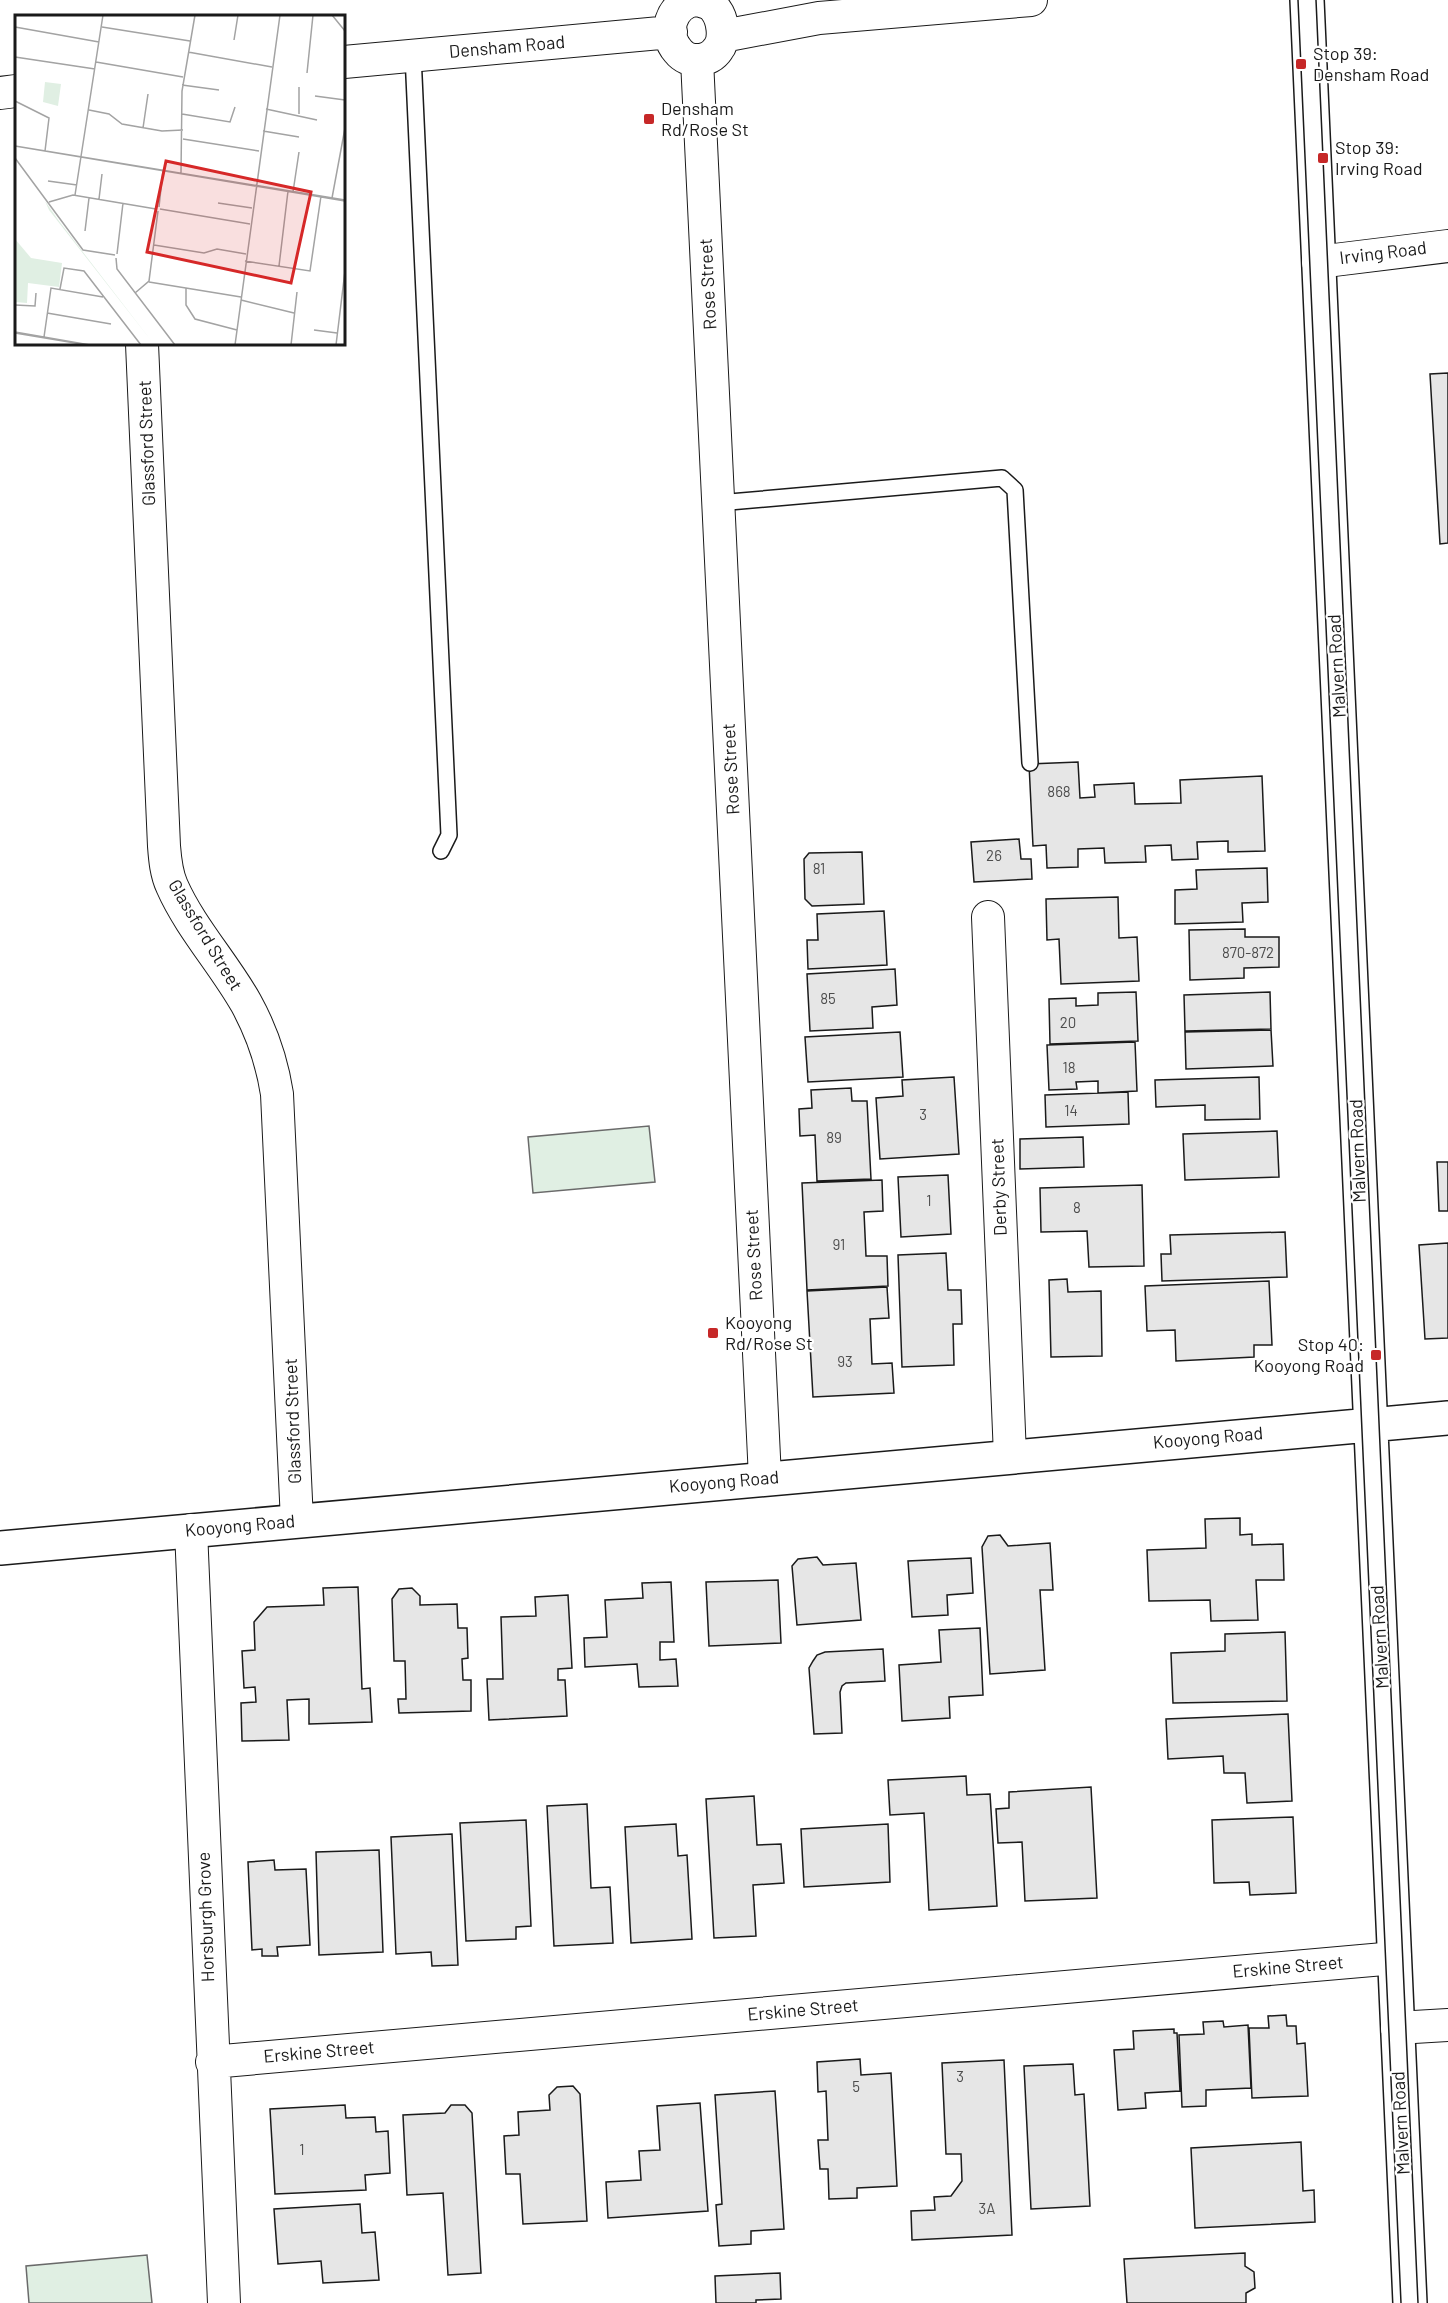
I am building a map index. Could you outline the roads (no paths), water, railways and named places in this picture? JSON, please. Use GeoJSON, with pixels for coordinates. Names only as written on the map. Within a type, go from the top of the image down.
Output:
{"type":"FeatureCollection","features":[{"type":"Feature","properties":{"kind":"main road","name":"Malvern Road"},"geometry":{"type":"LineString","coordinates":[[1307,0],[1410,2303]]}},
{"type":"Feature","properties":{"kind":"main road","name":"Kooyong Road"},"geometry":{"type":"LineString","coordinates":[[0,1548],[1448,1418]]}},
{"type":"Feature","properties":{"kind":"street"},"geometry":{"type":"LineString","coordinates":[[694,0],[705,2],[715,9],[723,36],[718,50],[705,59],[697,60],[687,58],[678,52],[672,43],[671,32],[675,10],[694,0]]}},
{"type":"Feature","properties":{"kind":"street"},"geometry":{"type":"LineString","coordinates":[[723,36],[819,18],[1031,0]]}},
{"type":"Feature","properties":{"kind":"street","name":"Densham Road"},"geometry":{"type":"LineString","coordinates":[[345,62],[671,32]]}},
{"type":"Feature","properties":{"kind":"street","name":"Rose Street"},"geometry":{"type":"LineString","coordinates":[[697,60],[765,1478]]}},
{"type":"Feature","properties":{"kind":"street"},"geometry":{"type":"LineString","coordinates":[[0,93],[15,92]]}},
{"type":"Feature","properties":{"kind":"street","name":"Irving Road"},"geometry":{"type":"LineString","coordinates":[[1318,262],[1448,246]]}},
{"type":"Feature","properties":{"kind":"street","name":"Glassford Street"},"geometry":{"type":"LineString","coordinates":[[142,345],[166,870],[189,916],[245,1002],[259,1028],[272,1063],[277,1094],[297,1521]]}},
{"type":"Feature","properties":{"kind":"street","name":"Derby Street"},"geometry":{"type":"LineString","coordinates":[[988,917],[1010,1456]]}},
{"type":"Feature","properties":{"kind":"street","name":"Horsburgh Grove"},"geometry":{"type":"LineString","coordinates":[[191,1530],[224,2303]]}},
{"type":"Feature","properties":{"kind":"street","name":"Erskine Street"},"geometry":{"type":"LineString","coordinates":[[212,2062],[1395,1958]]}},
{"type":"Feature","properties":{"kind":"street"},"geometry":{"type":"LineString","coordinates":[[1397,2028],[1448,2025]]}},
{"type":"Feature","properties":{"kind":"lane"},"geometry":{"type":"LineString","coordinates":[[413,55],[449,834],[441,851]]}},
{"type":"Feature","properties":{"kind":"lane"},"geometry":{"type":"LineString","coordinates":[[718,503],[1002,477],[1015,490],[1030,763]]}},
{"type":"Feature","properties":{"kind":"tram line"},"geometry":{"type":"LineString","coordinates":[[1298,0],[1401,2303]]}},
{"type":"Feature","properties":{"kind":"tram line"},"geometry":{"type":"LineString","coordinates":[[1316,0],[1418,2303]]}},
{"type":"Feature","properties":{"kind":"place","name":"Stop 39: Densham Road"},"geometry":{"type":"Point","coordinates":[1301,64]}},
{"type":"Feature","properties":{"kind":"place","name":"Densham Rd/Rose St"},"geometry":{"type":"Point","coordinates":[649,119]}},
{"type":"Feature","properties":{"kind":"place","name":"Stop 39: Irving Road"},"geometry":{"type":"Point","coordinates":[1323,158]}},
{"type":"Feature","properties":{"kind":"place","name":"Kooyong Rd/Rose St"},"geometry":{"type":"Point","coordinates":[713,1333]}},
{"type":"Feature","properties":{"kind":"place","name":"Stop 40: Kooyong Road"},"geometry":{"type":"Point","coordinates":[1376,1355]}}]}
